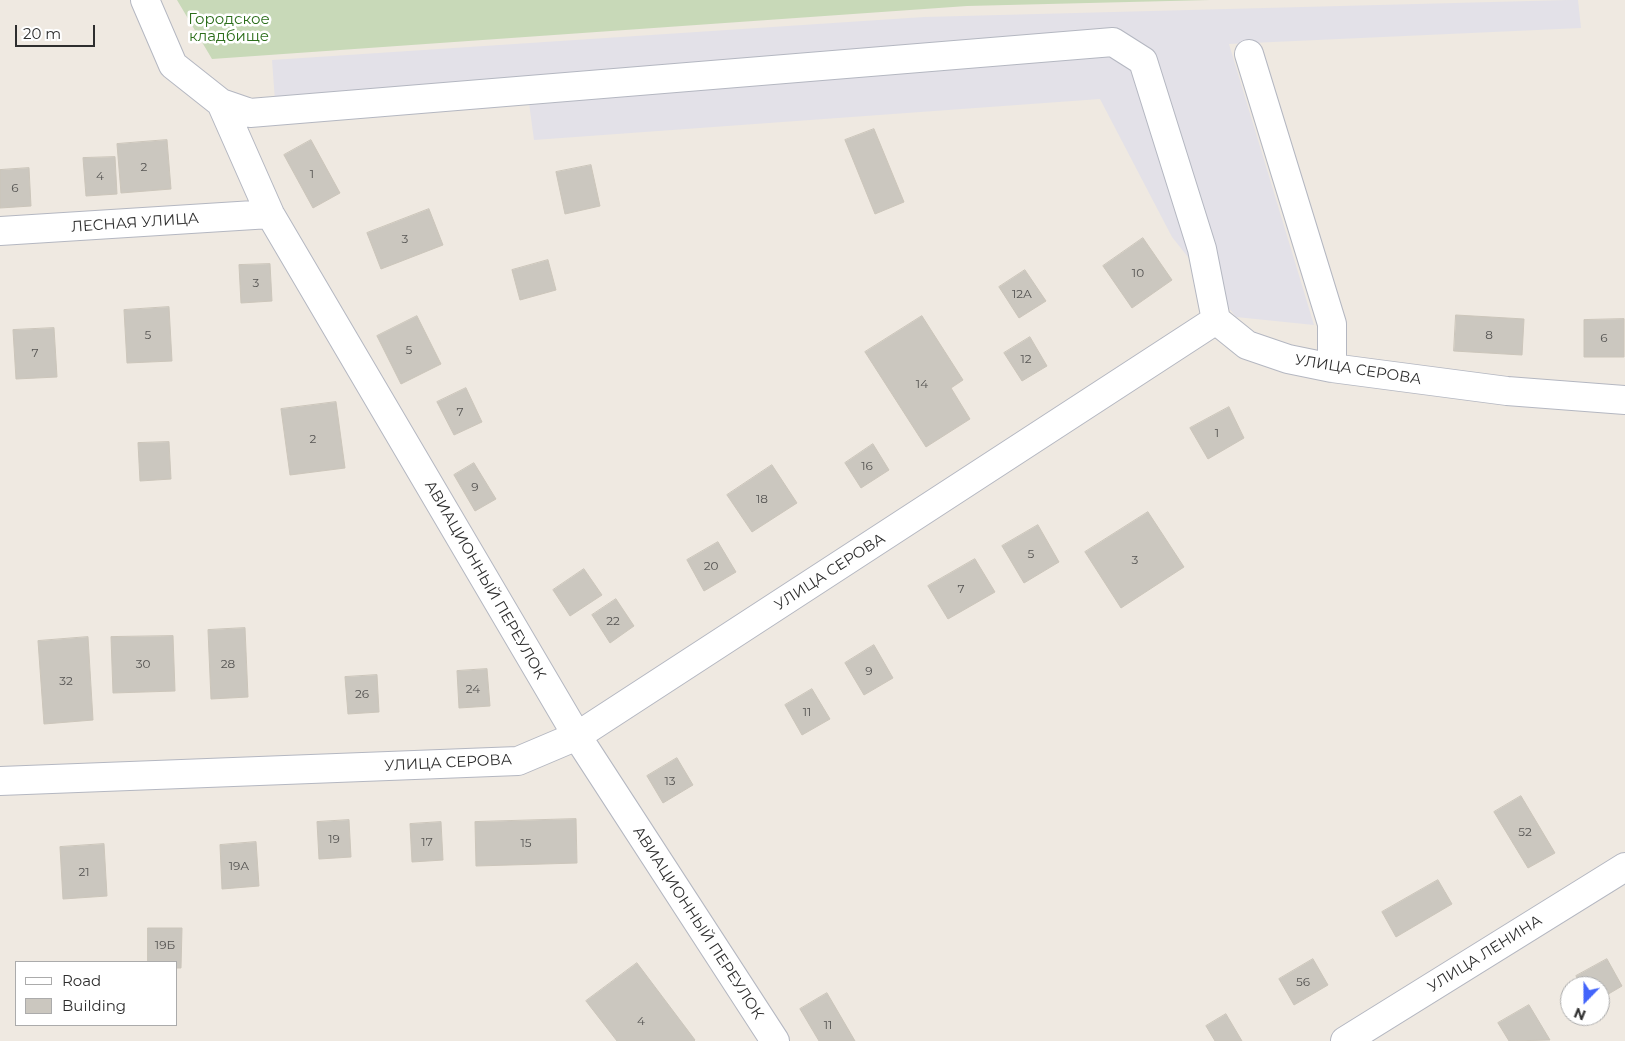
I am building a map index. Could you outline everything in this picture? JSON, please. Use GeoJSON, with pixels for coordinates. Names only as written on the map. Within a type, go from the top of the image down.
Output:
{"type":"FeatureCollection","features":[{"type":"Feature","properties":{"kind":"street"},"geometry":{"type":"LineString","coordinates":[[145,0],[173,65],[221,103],[250,113],[1112,42],[1143,61],[1202,249],[1216,320]]}},
{"type":"Feature","properties":{"kind":"street"},"geometry":{"type":"LineString","coordinates":[[1249,54],[1332,324],[1332,368]]}},
{"type":"Feature","properties":{"kind":"street","name":"АВИАЦИОННЫЙ ПЕРЕУЛОК"},"geometry":{"type":"LineString","coordinates":[[221,103],[270,214],[577,736],[775,1041]]}},
{"type":"Feature","properties":{"kind":"street","name":"ЛЕСНАЯ УЛИЦА"},"geometry":{"type":"LineString","coordinates":[[0,232],[270,214]]}},
{"type":"Feature","properties":{"kind":"street","name":"УЛИЦА СЕРОВА"},"geometry":{"type":"LineString","coordinates":[[0,782],[518,760],[577,736],[1216,320],[1247,345],[1288,359],[1332,368],[1507,391],[1625,400]]}},
{"type":"Feature","properties":{"kind":"street","name":"УЛИЦА ЛЕНИНА"},"geometry":{"type":"LineString","coordinates":[[1345,1041],[1625,867]]}},
{"type":"Feature","properties":{"kind":"shaded area"},"geometry":{"type":"Polygon","coordinates":[[[1578,0],[1581,28],[1229,44],[1314,325],[1236,317],[1172,237],[1100,99],[534,140],[526,81],[275,101],[272,60],[924,17],[1578,0]]]}},
{"type":"Feature","properties":{"kind":"green space","name":"Городское кладбище"},"geometry":{"type":"Polygon","coordinates":[[[177,0],[1210,0],[967,6],[212,59],[177,0]]]}},
{"type":"Feature","properties":{"kind":"building"},"geometry":{"type":"Polygon","coordinates":[[[874,129],[904,202],[875,214],[845,140],[874,129]]]}},
{"type":"Feature","properties":{"kind":"building"},"geometry":{"type":"Polygon","coordinates":[[[167,140],[171,189],[121,193],[117,144],[167,140]]]}},
{"type":"Feature","properties":{"kind":"building"},"geometry":{"type":"Polygon","coordinates":[[[311,140],[340,193],[313,208],[284,155],[311,140]]]}},
{"type":"Feature","properties":{"kind":"building"},"geometry":{"type":"Polygon","coordinates":[[[115,157],[117,194],[86,196],[83,158],[115,157]]]}},
{"type":"Feature","properties":{"kind":"building"},"geometry":{"type":"Polygon","coordinates":[[[591,165],[600,206],[565,214],[556,172],[591,165]]]}},
{"type":"Feature","properties":{"kind":"building"},"geometry":{"type":"Polygon","coordinates":[[[29,168],[31,206],[0,208],[0,170],[29,168]]]}},
{"type":"Feature","properties":{"kind":"building"},"geometry":{"type":"Polygon","coordinates":[[[429,209],[443,245],[381,269],[367,233],[429,209]]]}},
{"type":"Feature","properties":{"kind":"building"},"geometry":{"type":"Polygon","coordinates":[[[1143,238],[1172,280],[1132,308],[1103,266],[1143,238]]]}},
{"type":"Feature","properties":{"kind":"building"},"geometry":{"type":"Polygon","coordinates":[[[548,260],[556,290],[520,300],[512,270],[548,260]]]}},
{"type":"Feature","properties":{"kind":"building"},"geometry":{"type":"Polygon","coordinates":[[[270,264],[272,301],[241,303],[239,265],[270,264]]]}},
{"type":"Feature","properties":{"kind":"building"},"geometry":{"type":"Polygon","coordinates":[[[1025,270],[1046,301],[1019,318],[999,287],[1025,270]]]}},
{"type":"Feature","properties":{"kind":"building"},"geometry":{"type":"Polygon","coordinates":[[[169,307],[172,361],[127,363],[124,310],[169,307]]]}},
{"type":"Feature","properties":{"kind":"building"},"geometry":{"type":"Polygon","coordinates":[[[1456,315],[1524,319],[1522,355],[1454,351],[1456,315]]]}},
{"type":"Feature","properties":{"kind":"building"},"geometry":{"type":"Polygon","coordinates":[[[417,316],[441,364],[401,384],[377,336],[417,316]]]}},
{"type":"Feature","properties":{"kind":"building"},"geometry":{"type":"Polygon","coordinates":[[[922,316],[963,380],[951,388],[970,419],[926,447],[865,352],[922,316]]]}},
{"type":"Feature","properties":{"kind":"building"},"geometry":{"type":"Polygon","coordinates":[[[1624,319],[1624,357],[1584,357],[1584,320],[1624,319]]]}},
{"type":"Feature","properties":{"kind":"building"},"geometry":{"type":"Polygon","coordinates":[[[54,328],[57,377],[16,379],[13,330],[54,328]]]}},
{"type":"Feature","properties":{"kind":"building"},"geometry":{"type":"Polygon","coordinates":[[[1030,337],[1047,366],[1022,381],[1004,353],[1030,337]]]}},
{"type":"Feature","properties":{"kind":"building"},"geometry":{"type":"Polygon","coordinates":[[[466,388],[482,422],[454,435],[437,402],[466,388]]]}},
{"type":"Feature","properties":{"kind":"building"},"geometry":{"type":"Polygon","coordinates":[[[336,402],[345,468],[290,475],[281,409],[336,402]]]}},
{"type":"Feature","properties":{"kind":"building"},"geometry":{"type":"Polygon","coordinates":[[[1229,407],[1244,438],[1208,459],[1190,428],[1229,407]]]}},
{"type":"Feature","properties":{"kind":"building"},"geometry":{"type":"Polygon","coordinates":[[[169,442],[171,479],[140,481],[138,443],[169,442]]]}},
{"type":"Feature","properties":{"kind":"building"},"geometry":{"type":"Polygon","coordinates":[[[873,444],[889,470],[861,488],[845,463],[873,444]]]}},
{"type":"Feature","properties":{"kind":"building"},"geometry":{"type":"Polygon","coordinates":[[[474,463],[496,499],[475,511],[454,475],[474,463]]]}},
{"type":"Feature","properties":{"kind":"building"},"geometry":{"type":"Polygon","coordinates":[[[772,465],[797,503],[752,532],[727,495],[772,465]]]}},
{"type":"Feature","properties":{"kind":"building"},"geometry":{"type":"Polygon","coordinates":[[[1148,512],[1184,567],[1121,608],[1085,552],[1148,512]]]}},
{"type":"Feature","properties":{"kind":"building"},"geometry":{"type":"Polygon","coordinates":[[[1038,525],[1059,562],[1024,583],[1002,546],[1038,525]]]}},
{"type":"Feature","properties":{"kind":"building"},"geometry":{"type":"Polygon","coordinates":[[[718,542],[736,572],[704,591],[687,560],[718,542]]]}},
{"type":"Feature","properties":{"kind":"building"},"geometry":{"type":"Polygon","coordinates":[[[975,559],[995,592],[948,619],[928,586],[975,559]]]}},
{"type":"Feature","properties":{"kind":"building"},"geometry":{"type":"Polygon","coordinates":[[[584,569],[602,595],[570,616],[553,590],[584,569]]]}},
{"type":"Feature","properties":{"kind":"building"},"geometry":{"type":"Polygon","coordinates":[[[616,599],[634,626],[610,643],[592,615],[616,599]]]}},
{"type":"Feature","properties":{"kind":"building"},"geometry":{"type":"Polygon","coordinates":[[[245,628],[248,697],[211,699],[208,630],[245,628]]]}},
{"type":"Feature","properties":{"kind":"building"},"geometry":{"type":"Polygon","coordinates":[[[173,636],[175,691],[113,693],[111,637],[173,636]]]}},
{"type":"Feature","properties":{"kind":"building"},"geometry":{"type":"Polygon","coordinates":[[[88,637],[93,720],[44,724],[38,641],[88,637]]]}},
{"type":"Feature","properties":{"kind":"building"},"geometry":{"type":"Polygon","coordinates":[[[874,645],[893,678],[864,695],[845,663],[874,645]]]}},
{"type":"Feature","properties":{"kind":"building"},"geometry":{"type":"Polygon","coordinates":[[[487,669],[490,706],[459,708],[457,671],[487,669]]]}},
{"type":"Feature","properties":{"kind":"building"},"geometry":{"type":"Polygon","coordinates":[[[377,675],[379,712],[348,714],[345,677],[377,675]]]}},
{"type":"Feature","properties":{"kind":"building"},"geometry":{"type":"Polygon","coordinates":[[[812,689],[830,719],[802,735],[785,705],[812,689]]]}},
{"type":"Feature","properties":{"kind":"building"},"geometry":{"type":"Polygon","coordinates":[[[677,758],[693,785],[663,803],[647,776],[677,758]]]}},
{"type":"Feature","properties":{"kind":"building"},"geometry":{"type":"Polygon","coordinates":[[[1521,796],[1555,853],[1528,868],[1494,812],[1521,796]]]}},
{"type":"Feature","properties":{"kind":"building"},"geometry":{"type":"Polygon","coordinates":[[[576,819],[577,863],[476,866],[475,822],[576,819]]]}},
{"type":"Feature","properties":{"kind":"building"},"geometry":{"type":"Polygon","coordinates":[[[349,820],[351,857],[319,859],[317,822],[349,820]]]}},
{"type":"Feature","properties":{"kind":"building"},"geometry":{"type":"Polygon","coordinates":[[[441,822],[443,860],[412,862],[410,824],[441,822]]]}},
{"type":"Feature","properties":{"kind":"building"},"geometry":{"type":"Polygon","coordinates":[[[256,842],[259,886],[222,889],[220,845],[256,842]]]}},
{"type":"Feature","properties":{"kind":"building"},"geometry":{"type":"Polygon","coordinates":[[[104,844],[107,896],[63,899],[60,847],[104,844]]]}},
{"type":"Feature","properties":{"kind":"building"},"geometry":{"type":"Polygon","coordinates":[[[1438,880],[1452,904],[1396,937],[1382,912],[1438,880]]]}},
{"type":"Feature","properties":{"kind":"building"},"geometry":{"type":"Polygon","coordinates":[[[148,928],[182,928],[181,968],[178,968],[178,961],[148,961],[148,928]]]}},
{"type":"Feature","properties":{"kind":"building"},"geometry":{"type":"Polygon","coordinates":[[[1313,959],[1328,985],[1294,1005],[1279,979],[1313,959]]]}},
{"type":"Feature","properties":{"kind":"building"},"geometry":{"type":"Polygon","coordinates":[[[1607,959],[1622,986],[1610,993],[1610,976],[1576,976],[1607,959]]]}},
{"type":"Feature","properties":{"kind":"building"},"geometry":{"type":"Polygon","coordinates":[[[637,963],[694,1041],[617,1041],[586,1001],[637,963]]]}},
{"type":"Feature","properties":{"kind":"building"},"geometry":{"type":"Polygon","coordinates":[[[827,993],[855,1041],[819,1041],[800,1009],[827,993]]]}},
{"type":"Feature","properties":{"kind":"building"},"geometry":{"type":"Polygon","coordinates":[[[1529,1005],[1550,1040],[1509,1041],[1498,1023],[1529,1005]]]}},
{"type":"Feature","properties":{"kind":"building"},"geometry":{"type":"Polygon","coordinates":[[[1226,1014],[1242,1041],[1215,1041],[1206,1026],[1226,1014]]]}}]}
